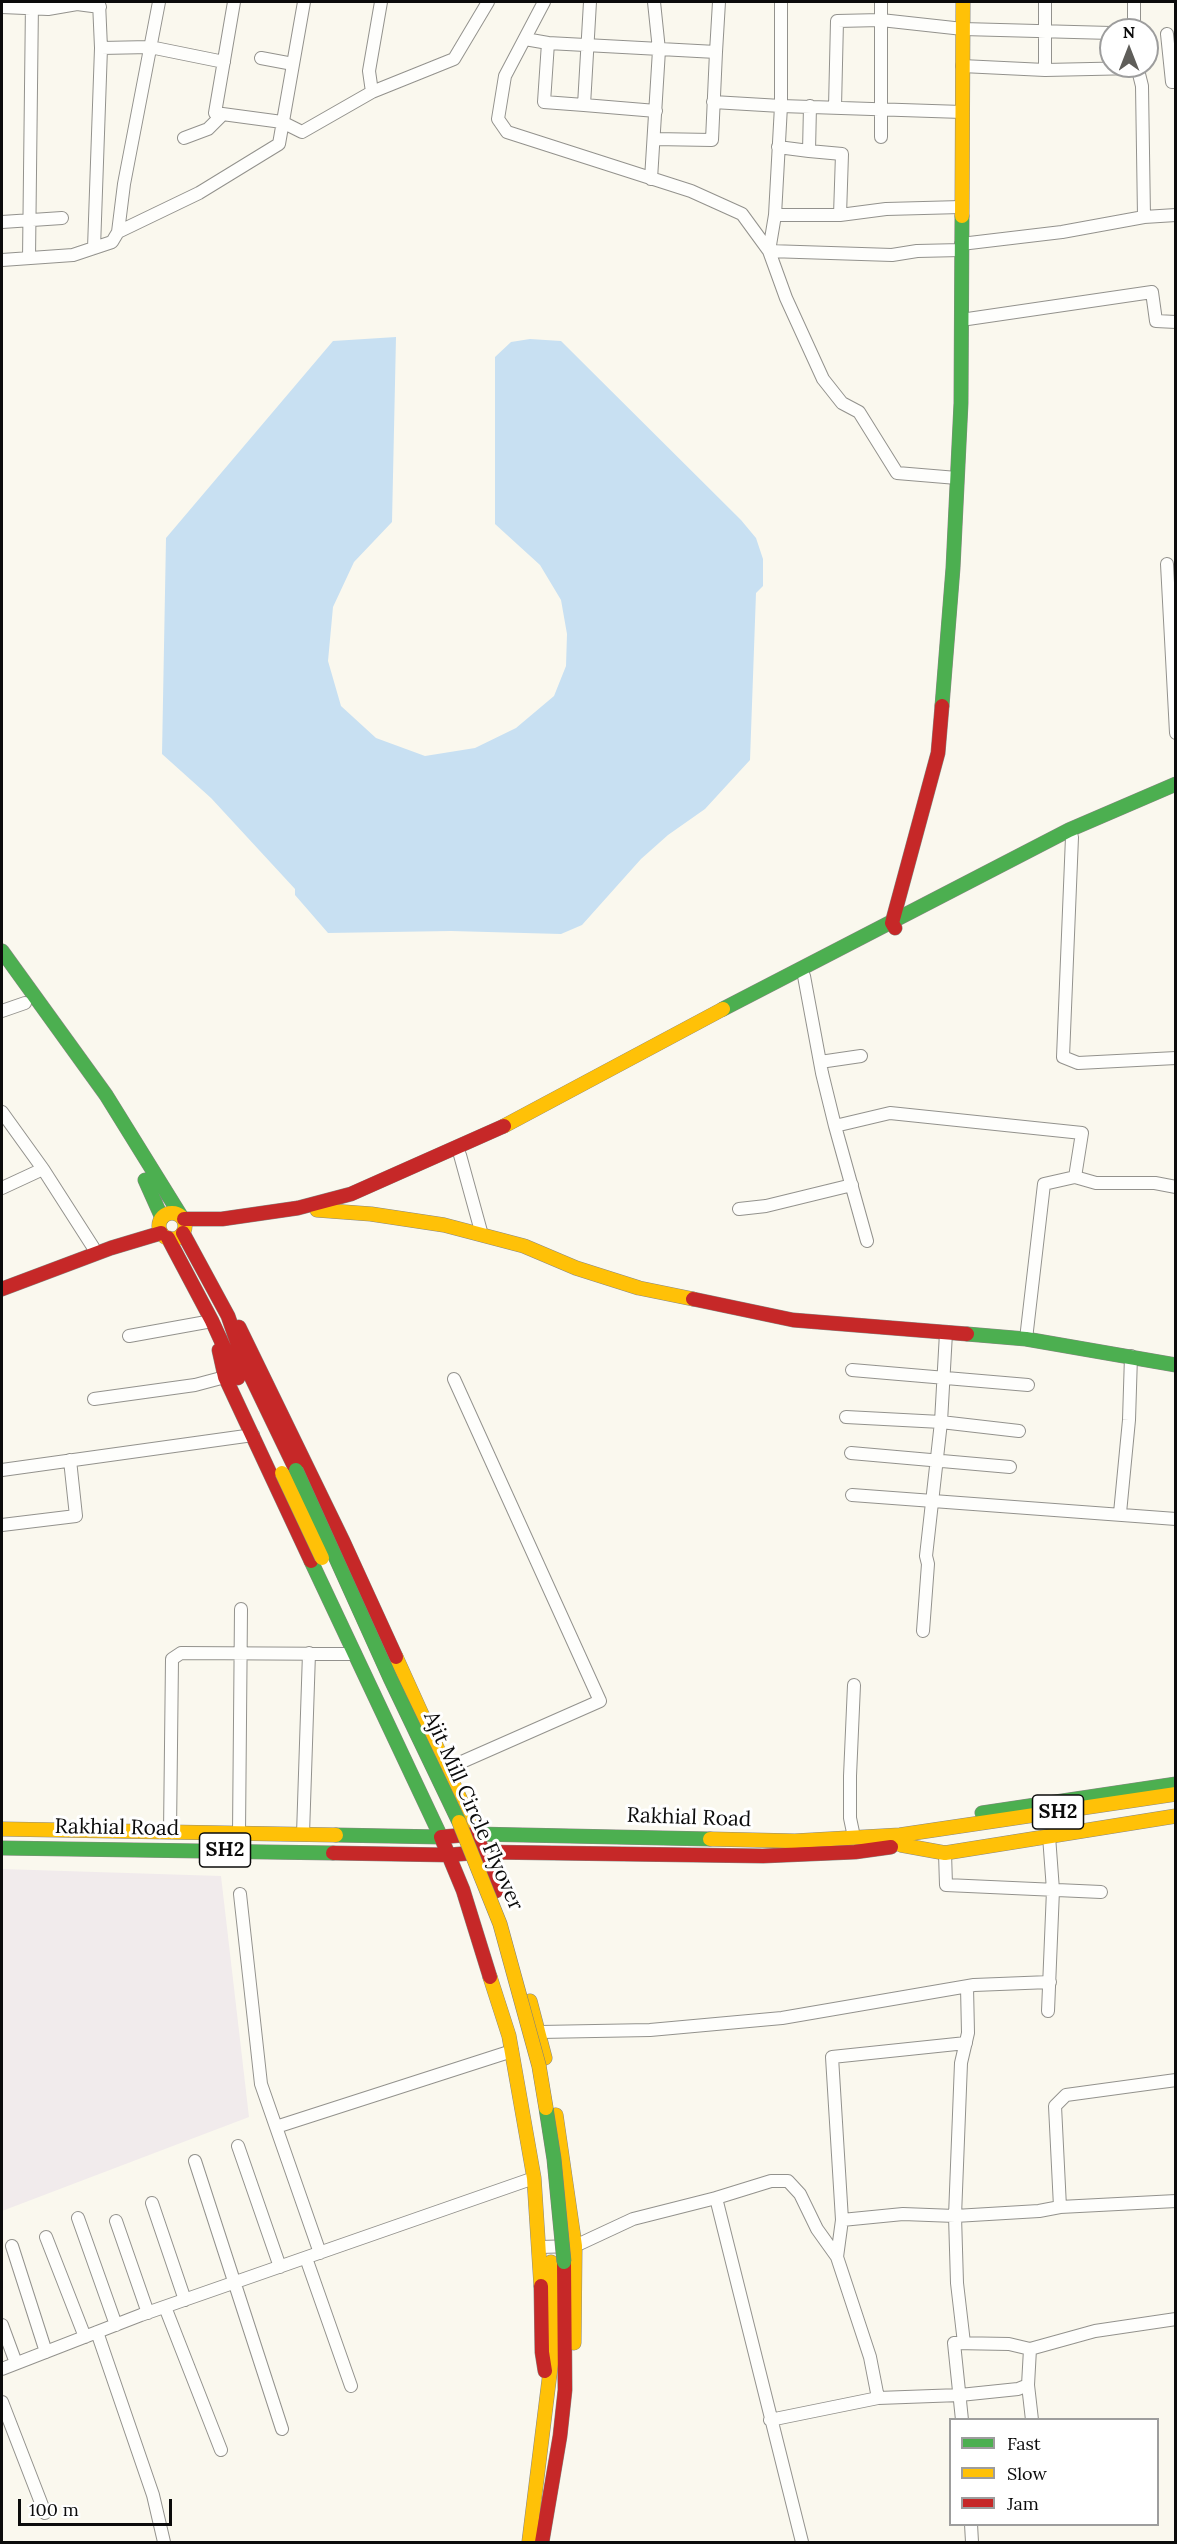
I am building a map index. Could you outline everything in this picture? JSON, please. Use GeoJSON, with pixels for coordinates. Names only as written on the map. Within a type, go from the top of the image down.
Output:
{"type":"FeatureCollection","features":[{"type":"Feature","properties":{"kind":"main road"},"geometry":{"type":"LineString","coordinates":[[894,926],[938,753],[953,568],[961,403],[963,2]]}},
{"type":"Feature","properties":{"kind":"main road"},"geometry":{"type":"LineString","coordinates":[[2,1289],[162,1228],[172,1213],[183,1222],[354,1201],[488,1143],[804,976],[1069,830],[1176,784]]}},
{"type":"Feature","properties":{"kind":"main road"},"geometry":{"type":"LineString","coordinates":[[316,1207],[485,1136],[680,1032],[1072,837],[1176,794]]}},
{"type":"Feature","properties":{"kind":"main road"},"geometry":{"type":"LineString","coordinates":[[2,951],[106,1095],[183,1222],[228,1316],[238,1324],[448,1768],[483,1852],[540,2032],[561,2138],[575,2246],[574,2346],[542,2542]]}},
{"type":"Feature","properties":{"kind":"main road"},"geometry":{"type":"LineString","coordinates":[[2,971],[114,1129],[155,1198],[162,1228],[212,1321],[225,1377],[449,1855],[512,2051],[534,2178],[540,2247],[542,2352],[549,2390]]}},
{"type":"Feature","properties":{"kind":"main road"},"geometry":{"type":"LineString","coordinates":[[316,1207],[444,1225],[524,1246],[576,1268],[639,1288],[702,1303],[793,1320],[1026,1339],[1176,1365]]}},
{"type":"Feature","properties":{"kind":"main road"},"geometry":{"type":"LineString","coordinates":[[162,1228],[176,1238],[183,1222]]}},
{"type":"Feature","properties":{"kind":"main road"},"geometry":{"type":"LineString","coordinates":[[2,1281],[93,1246],[162,1228]]}},
{"type":"Feature","properties":{"kind":"main road","name":"Ajit Mill Circle Flyover"},"geometry":{"type":"LineString","coordinates":[[228,1316],[244,1362],[289,1472],[476,1894],[522,2049],[557,2262],[565,2390]]}},
{"type":"Feature","properties":{"kind":"main road","name":"Ajit Mill Circle Flyover"},"geometry":{"type":"LineString","coordinates":[[212,1321],[289,1472]]}},
{"type":"Feature","properties":{"kind":"main road"},"geometry":{"type":"LineString","coordinates":[[900,1840],[938,1820],[1176,1784]]}},
{"type":"Feature","properties":{"kind":"main road","name":"SH2"},"geometry":{"type":"LineString","coordinates":[[942,1842],[1176,1794]]}},
{"type":"Feature","properties":{"kind":"main road","name":"SH2"},"geometry":{"type":"LineString","coordinates":[[900,1840],[942,1842],[1176,1806]]}},
{"type":"Feature","properties":{"kind":"main road"},"geometry":{"type":"LineString","coordinates":[[942,1842],[1049,1836],[1176,1816]]}},
{"type":"Feature","properties":{"kind":"main road","name":"Rakhial Road"},"geometry":{"type":"LineString","coordinates":[[2,1829],[441,1837],[476,1834],[763,1842],[854,1838],[900,1840]]}},
{"type":"Feature","properties":{"kind":"main road","name":"Rakhial Road"},"geometry":{"type":"LineString","coordinates":[[2,1848],[449,1855],[483,1852],[763,1856],[855,1852],[900,1840]]}},
{"type":"Feature","properties":{"kind":"main road","name":"Ajit Mill Circle Flyover"},"geometry":{"type":"LineString","coordinates":[[529,2542],[549,2390],[557,2262]]}},
{"type":"Feature","properties":{"kind":"street"},"geometry":{"type":"LineString","coordinates":[[2,260],[73,255],[112,242],[118,232],[124,184],[159,2]]}},
{"type":"Feature","properties":{"kind":"street"},"geometry":{"type":"LineString","coordinates":[[234,2],[215,113],[282,122],[302,132]]}},
{"type":"Feature","properties":{"kind":"street"},"geometry":{"type":"LineString","coordinates":[[279,144],[304,2]]}},
{"type":"Feature","properties":{"kind":"street"},"geometry":{"type":"LineString","coordinates":[[372,92],[369,71],[381,2]]}},
{"type":"Feature","properties":{"kind":"street"},"geometry":{"type":"LineString","coordinates":[[118,232],[198,193],[372,92],[454,59],[488,2]]}},
{"type":"Feature","properties":{"kind":"street"},"geometry":{"type":"LineString","coordinates":[[544,2],[504,76],[498,119],[507,132],[691,191],[742,214],[769,251],[786,298],[823,379],[842,403],[859,412],[897,473],[957,478]]}},
{"type":"Feature","properties":{"kind":"street"},"geometry":{"type":"LineString","coordinates":[[584,105],[590,2]]}},
{"type":"Feature","properties":{"kind":"street"},"geometry":{"type":"LineString","coordinates":[[651,179],[659,50],[654,2]]}},
{"type":"Feature","properties":{"kind":"street"},"geometry":{"type":"LineString","coordinates":[[654,139],[712,140],[719,2]]}},
{"type":"Feature","properties":{"kind":"street"},"geometry":{"type":"LineString","coordinates":[[769,251],[774,214],[781,106],[781,2]]}},
{"type":"Feature","properties":{"kind":"street"},"geometry":{"type":"LineString","coordinates":[[881,2],[881,137]]}},
{"type":"Feature","properties":{"kind":"street"},"geometry":{"type":"LineString","coordinates":[[1045,2],[1045,70]]}},
{"type":"Feature","properties":{"kind":"street"},"geometry":{"type":"LineString","coordinates":[[1134,18],[1134,2],[1140,2]]}},
{"type":"Feature","properties":{"kind":"street"},"geometry":{"type":"LineString","coordinates":[[2,7],[32,5],[48,9],[77,4],[99,4],[101,48],[94,248]]}},
{"type":"Feature","properties":{"kind":"street"},"geometry":{"type":"LineString","coordinates":[[29,258],[32,5]]}},
{"type":"Feature","properties":{"kind":"street"},"geometry":{"type":"LineString","coordinates":[[835,107],[837,21],[881,20],[963,29],[1099,33]]}},
{"type":"Feature","properties":{"kind":"street"},"geometry":{"type":"LineString","coordinates":[[1167,34],[1172,82],[1176,82]]}},
{"type":"Feature","properties":{"kind":"street"},"geometry":{"type":"LineString","coordinates":[[525,39],[587,46],[716,52]]}},
{"type":"Feature","properties":{"kind":"street"},"geometry":{"type":"LineString","coordinates":[[548,43],[544,102],[656,111]]}},
{"type":"Feature","properties":{"kind":"street"},"geometry":{"type":"LineString","coordinates":[[101,48],[150,47],[224,62]]}},
{"type":"Feature","properties":{"kind":"street"},"geometry":{"type":"LineString","coordinates":[[261,58],[293,64]]}},
{"type":"Feature","properties":{"kind":"street"},"geometry":{"type":"LineString","coordinates":[[962,66],[1045,70],[1099,68]]}},
{"type":"Feature","properties":{"kind":"street"},"geometry":{"type":"LineString","coordinates":[[1140,78],[1142,86],[1144,217]]}},
{"type":"Feature","properties":{"kind":"street"},"geometry":{"type":"LineString","coordinates":[[713,102],[962,112]]}},
{"type":"Feature","properties":{"kind":"street"},"geometry":{"type":"LineString","coordinates":[[809,151],[810,106]]}},
{"type":"Feature","properties":{"kind":"street"},"geometry":{"type":"LineString","coordinates":[[184,138],[207,129],[224,114]]}},
{"type":"Feature","properties":{"kind":"street"},"geometry":{"type":"LineString","coordinates":[[778,147],[842,154],[840,214]]}},
{"type":"Feature","properties":{"kind":"street"},"geometry":{"type":"LineString","coordinates":[[774,214],[840,214],[886,209],[961,207]]}},
{"type":"Feature","properties":{"kind":"street"},"geometry":{"type":"LineString","coordinates":[[769,251],[892,255],[1062,232],[1144,217],[1176,215]]}},
{"type":"Feature","properties":{"kind":"street"},"geometry":{"type":"LineString","coordinates":[[2,222],[62,218]]}},
{"type":"Feature","properties":{"kind":"street"},"geometry":{"type":"LineString","coordinates":[[961,320],[1152,292],[1156,321],[1176,322]]}},
{"type":"Feature","properties":{"kind":"street"},"geometry":{"type":"LineString","coordinates":[[1167,564],[1176,733]]}},
{"type":"Feature","properties":{"kind":"street"},"geometry":{"type":"LineString","coordinates":[[1072,837],[1063,1057],[1078,1063],[1176,1058]]}},
{"type":"Feature","properties":{"kind":"street"},"geometry":{"type":"LineString","coordinates":[[804,976],[820,1062],[867,1241]]}},
{"type":"Feature","properties":{"kind":"street"},"geometry":{"type":"LineString","coordinates":[[2,1011],[25,1003]]}},
{"type":"Feature","properties":{"kind":"street"},"geometry":{"type":"LineString","coordinates":[[820,1062],[861,1056]]}},
{"type":"Feature","properties":{"kind":"street"},"geometry":{"type":"LineString","coordinates":[[2,1112],[43,1169],[93,1246]]}},
{"type":"Feature","properties":{"kind":"street"},"geometry":{"type":"LineString","coordinates":[[836,1126],[890,1113],[1082,1133],[1076,1178]]}},
{"type":"Feature","properties":{"kind":"street"},"geometry":{"type":"LineString","coordinates":[[460,1155],[482,1235]]}},
{"type":"Feature","properties":{"kind":"street"},"geometry":{"type":"LineString","coordinates":[[2,1188],[43,1169]]}},
{"type":"Feature","properties":{"kind":"street"},"geometry":{"type":"LineString","coordinates":[[1026,1339],[1044,1184],[1076,1178],[1096,1183],[1155,1183],[1176,1188]]}},
{"type":"Feature","properties":{"kind":"street"},"geometry":{"type":"LineString","coordinates":[[739,1209],[766,1206],[852,1185]]}},
{"type":"Feature","properties":{"kind":"street"},"geometry":{"type":"LineString","coordinates":[[129,1336],[212,1321]]}},
{"type":"Feature","properties":{"kind":"street"},"geometry":{"type":"LineString","coordinates":[[923,1631],[928,1564],[926,1556],[938,1460],[946,1333]]}},
{"type":"Feature","properties":{"kind":"street"},"geometry":{"type":"LineString","coordinates":[[1120,1513],[1129,1420],[1131,1356]]}},
{"type":"Feature","properties":{"kind":"street"},"geometry":{"type":"LineString","coordinates":[[852,1370],[1028,1385]]}},
{"type":"Feature","properties":{"kind":"street"},"geometry":{"type":"LineString","coordinates":[[94,1399],[195,1385],[225,1377]]}},
{"type":"Feature","properties":{"kind":"street"},"geometry":{"type":"LineString","coordinates":[[448,1768],[600,1701],[454,1379]]}},
{"type":"Feature","properties":{"kind":"street"},"geometry":{"type":"LineString","coordinates":[[846,1417],[941,1422],[1019,1431]]}},
{"type":"Feature","properties":{"kind":"street"},"geometry":{"type":"LineString","coordinates":[[2,1470],[253,1435]]}},
{"type":"Feature","properties":{"kind":"street"},"geometry":{"type":"LineString","coordinates":[[851,1453],[1010,1467]]}},
{"type":"Feature","properties":{"kind":"street"},"geometry":{"type":"LineString","coordinates":[[2,1525],[76,1516],[70,1460]]}},
{"type":"Feature","properties":{"kind":"street"},"geometry":{"type":"LineString","coordinates":[[852,1495],[1120,1513],[1176,1519]]}},
{"type":"Feature","properties":{"kind":"street"},"geometry":{"type":"LineString","coordinates":[[239,1833],[241,1609]]}},
{"type":"Feature","properties":{"kind":"street"},"geometry":{"type":"LineString","coordinates":[[170,1832],[172,1659],[181,1653],[355,1654]]}},
{"type":"Feature","properties":{"kind":"street"},"geometry":{"type":"LineString","coordinates":[[303,1834],[309,1653]]}},
{"type":"Feature","properties":{"kind":"street"},"geometry":{"type":"LineString","coordinates":[[854,1685],[850,1818],[854,1838]]}},
{"type":"Feature","properties":{"kind":"street"},"geometry":{"type":"LineString","coordinates":[[1048,2011],[1053,1890],[1049,1836]]}},
{"type":"Feature","properties":{"kind":"street"},"geometry":{"type":"LineString","coordinates":[[942,1842],[946,1885],[1101,1892]]}},
{"type":"Feature","properties":{"kind":"street"},"geometry":{"type":"LineString","coordinates":[[240,1894],[261,2084],[320,2253]]}},
{"type":"Feature","properties":{"kind":"street"},"geometry":{"type":"LineString","coordinates":[[540,2032],[650,2030],[782,2018],[967,1987],[1050,1982]]}},
{"type":"Feature","properties":{"kind":"street"},"geometry":{"type":"LineString","coordinates":[[964,2343],[957,2283],[955,2216],[961,2063],[968,2033],[967,1987]]}},
{"type":"Feature","properties":{"kind":"street"},"geometry":{"type":"LineString","coordinates":[[837,2256],[842,2220],[832,2057],[966,2043]]}},
{"type":"Feature","properties":{"kind":"street"},"geometry":{"type":"LineString","coordinates":[[276,2127],[512,2051]]}},
{"type":"Feature","properties":{"kind":"street"},"geometry":{"type":"LineString","coordinates":[[1060,2207],[1055,2106],[1066,2095],[1176,2080]]}},
{"type":"Feature","properties":{"kind":"street"},"geometry":{"type":"LineString","coordinates":[[238,2146],[280,2267]]}},
{"type":"Feature","properties":{"kind":"street"},"geometry":{"type":"LineString","coordinates":[[195,2161],[282,2429]]}},
{"type":"Feature","properties":{"kind":"street"},"geometry":{"type":"LineString","coordinates":[[2,2369],[148,2313],[534,2178]]}},
{"type":"Feature","properties":{"kind":"street"},"geometry":{"type":"LineString","coordinates":[[540,2247],[575,2246],[633,2219],[771,2181],[788,2181],[800,2194],[817,2229],[837,2256],[870,2357],[878,2398]]}},
{"type":"Feature","properties":{"kind":"street"},"geometry":{"type":"LineString","coordinates":[[716,2198],[802,2542]]}},
{"type":"Feature","properties":{"kind":"street"},"geometry":{"type":"LineString","coordinates":[[842,2220],[903,2214],[955,2216],[1039,2211],[1060,2207],[1176,2201]]}},
{"type":"Feature","properties":{"kind":"street"},"geometry":{"type":"LineString","coordinates":[[152,2203],[185,2300]]}},
{"type":"Feature","properties":{"kind":"street"},"geometry":{"type":"LineString","coordinates":[[78,2218],[116,2325]]}},
{"type":"Feature","properties":{"kind":"street"},"geometry":{"type":"LineString","coordinates":[[116,2221],[148,2313]]}},
{"type":"Feature","properties":{"kind":"street"},"geometry":{"type":"LineString","coordinates":[[46,2237],[91,2335],[153,2495],[164,2542]]}},
{"type":"Feature","properties":{"kind":"street"},"geometry":{"type":"LineString","coordinates":[[12,2246],[46,2352]]}},
{"type":"Feature","properties":{"kind":"street"},"geometry":{"type":"LineString","coordinates":[[306,2258],[351,2386]]}},
{"type":"Feature","properties":{"kind":"street"},"geometry":{"type":"LineString","coordinates":[[165,2307],[221,2450]]}},
{"type":"Feature","properties":{"kind":"street"},"geometry":{"type":"LineString","coordinates":[[962,2418],[954,2343],[1009,2344],[1030,2349],[1095,2331],[1176,2319]]}},
{"type":"Feature","properties":{"kind":"street"},"geometry":{"type":"LineString","coordinates":[[2,2325],[16,2363]]}},
{"type":"Feature","properties":{"kind":"street"},"geometry":{"type":"LineString","coordinates":[[1030,2349],[1028,2385],[1032,2418]]}},
{"type":"Feature","properties":{"kind":"street"},"geometry":{"type":"LineString","coordinates":[[770,2420],[878,2398],[960,2395],[1018,2389],[1028,2385]]}},
{"type":"Feature","properties":{"kind":"street"},"geometry":{"type":"LineString","coordinates":[[2,2402],[45,2513]]}},
{"type":"Feature","properties":{"kind":"street"},"geometry":{"type":"LineString","coordinates":[[970,2526],[972,2542]]}},
{"type":"Feature","properties":{"kind":"shaded area"},"geometry":{"type":"Polygon","coordinates":[[[2,1869],[221,1876],[249,2117],[2,2211],[2,1869]]]}},
{"type":"Feature","properties":{"kind":"water"},"geometry":{"type":"Polygon","coordinates":[[[396,337],[392,522],[354,562],[333,607],[328,661],[341,706],[376,738],[425,756],[475,748],[516,728],[554,696],[566,666],[567,634],[561,600],[540,565],[495,524],[495,357],[511,342],[530,339],[561,341],[741,520],[756,538],[763,559],[763,586],[756,593],[750,760],[705,809],[668,835],[641,859],[582,925],[561,934],[451,931],[328,933],[295,895],[295,889],[211,798],[162,754],[166,538],[333,341],[396,337]]]}},
{"type":"Feature","properties":{"kind":"traffic: fast"},"geometry":{"type":"LineString","coordinates":[[942,706],[953,568],[961,403],[962,216]]}},
{"type":"Feature","properties":{"kind":"traffic: fast"},"geometry":{"type":"LineString","coordinates":[[723,1009],[1069,830],[1176,784]]}},
{"type":"Feature","properties":{"kind":"traffic: fast"},"geometry":{"type":"LineString","coordinates":[[2,951],[106,1095],[181,1216]]}},
{"type":"Feature","properties":{"kind":"traffic: fast"},"geometry":{"type":"LineString","coordinates":[[145,1180],[162,1218]]}},
{"type":"Feature","properties":{"kind":"traffic: fast"},"geometry":{"type":"LineString","coordinates":[[967,1334],[1026,1339],[1176,1365]]}},
{"type":"Feature","properties":{"kind":"traffic: fast"},"geometry":{"type":"LineString","coordinates":[[296,1470],[390,1678],[459,1822]]}},
{"type":"Feature","properties":{"kind":"traffic: fast"},"geometry":{"type":"LineString","coordinates":[[311,1561],[441,1837]]}},
{"type":"Feature","properties":{"kind":"traffic: fast"},"geometry":{"type":"LineString","coordinates":[[982,1813],[1176,1784]]}},
{"type":"Feature","properties":{"kind":"traffic: fast"},"geometry":{"type":"LineString","coordinates":[[476,1834],[710,1839]]}},
{"type":"Feature","properties":{"kind":"traffic: fast"},"geometry":{"type":"LineString","coordinates":[[336,1835],[441,1837]]}},
{"type":"Feature","properties":{"kind":"traffic: fast"},"geometry":{"type":"LineString","coordinates":[[2,1848],[333,1853]]}},
{"type":"Feature","properties":{"kind":"traffic: fast"},"geometry":{"type":"LineString","coordinates":[[546,2108],[554,2159],[564,2262]]}},
{"type":"Feature","properties":{"kind":"traffic: slow"},"geometry":{"type":"LineString","coordinates":[[962,216],[963,2]]}},
{"type":"Feature","properties":{"kind":"traffic: slow"},"geometry":{"type":"LineString","coordinates":[[504,1126],[723,1009]]}},
{"type":"Feature","properties":{"kind":"traffic: slow"},"geometry":{"type":"LineString","coordinates":[[315,1205],[317,1210],[371,1214],[444,1225],[524,1246],[576,1268],[639,1288],[693,1299]]}},
{"type":"Feature","properties":{"kind":"traffic: slow"},"geometry":{"type":"LineString","coordinates":[[172,1213],[181,1217],[185,1226],[181,1235],[172,1239],[163,1235],[159,1226],[163,1217],[172,1213]]}},
{"type":"Feature","properties":{"kind":"traffic: slow"},"geometry":{"type":"LineString","coordinates":[[282,1473],[322,1558]]}},
{"type":"Feature","properties":{"kind":"traffic: slow"},"geometry":{"type":"LineString","coordinates":[[396,1657],[476,1834]]}},
{"type":"Feature","properties":{"kind":"traffic: slow"},"geometry":{"type":"LineString","coordinates":[[710,1839],[795,1841],[900,1835],[1176,1794]]}},
{"type":"Feature","properties":{"kind":"traffic: slow"},"geometry":{"type":"LineString","coordinates":[[901,1845],[945,1853],[1176,1816]]}},
{"type":"Feature","properties":{"kind":"traffic: slow"},"geometry":{"type":"LineString","coordinates":[[459,1822],[500,1924],[539,2066],[546,2108]]}},
{"type":"Feature","properties":{"kind":"traffic: slow"},"geometry":{"type":"LineString","coordinates":[[2,1829],[336,1835]]}},
{"type":"Feature","properties":{"kind":"traffic: slow"},"geometry":{"type":"LineString","coordinates":[[490,1977],[509,2036],[534,2178],[541,2286]]}},
{"type":"Feature","properties":{"kind":"traffic: slow"},"geometry":{"type":"LineString","coordinates":[[530,2001],[545,2058]]}},
{"type":"Feature","properties":{"kind":"traffic: slow"},"geometry":{"type":"LineString","coordinates":[[556,2115],[575,2246],[574,2343]]}},
{"type":"Feature","properties":{"kind":"traffic: slow"},"geometry":{"type":"LineString","coordinates":[[529,2542],[552,2356],[551,2262]]}},
{"type":"Feature","properties":{"kind":"traffic: jam"},"geometry":{"type":"LineString","coordinates":[[895,928],[892,923],[938,753],[942,706]]}},
{"type":"Feature","properties":{"kind":"traffic: jam"},"geometry":{"type":"LineString","coordinates":[[184,1219],[222,1219],[298,1208],[351,1194],[504,1126]]}},
{"type":"Feature","properties":{"kind":"traffic: jam"},"geometry":{"type":"LineString","coordinates":[[2,1289],[111,1248],[161,1233]]}},
{"type":"Feature","properties":{"kind":"traffic: jam"},"geometry":{"type":"LineString","coordinates":[[183,1233],[228,1316],[244,1362],[296,1470]]}},
{"type":"Feature","properties":{"kind":"traffic: jam"},"geometry":{"type":"LineString","coordinates":[[168,1238],[212,1321],[238,1378]]}},
{"type":"Feature","properties":{"kind":"traffic: jam"},"geometry":{"type":"LineString","coordinates":[[693,1299],[793,1320],[967,1334]]}},
{"type":"Feature","properties":{"kind":"traffic: jam"},"geometry":{"type":"LineString","coordinates":[[239,1327],[343,1541],[396,1657]]}},
{"type":"Feature","properties":{"kind":"traffic: jam"},"geometry":{"type":"LineString","coordinates":[[219,1350],[225,1377],[311,1561]]}},
{"type":"Feature","properties":{"kind":"traffic: jam"},"geometry":{"type":"LineString","coordinates":[[449,1855],[483,1852],[476,1834],[441,1837],[463,1890],[490,1977]]}},
{"type":"Feature","properties":{"kind":"traffic: jam"},"geometry":{"type":"LineString","coordinates":[[483,1852],[763,1856],[855,1852],[891,1847]]}},
{"type":"Feature","properties":{"kind":"traffic: jam"},"geometry":{"type":"LineString","coordinates":[[483,1852],[496,1891]]}},
{"type":"Feature","properties":{"kind":"traffic: jam"},"geometry":{"type":"LineString","coordinates":[[333,1853],[449,1855]]}},
{"type":"Feature","properties":{"kind":"traffic: jam"},"geometry":{"type":"LineString","coordinates":[[542,2542],[560,2436],[565,2390],[564,2262]]}},
{"type":"Feature","properties":{"kind":"traffic: jam"},"geometry":{"type":"LineString","coordinates":[[541,2286],[542,2352],[545,2371]]}}]}
